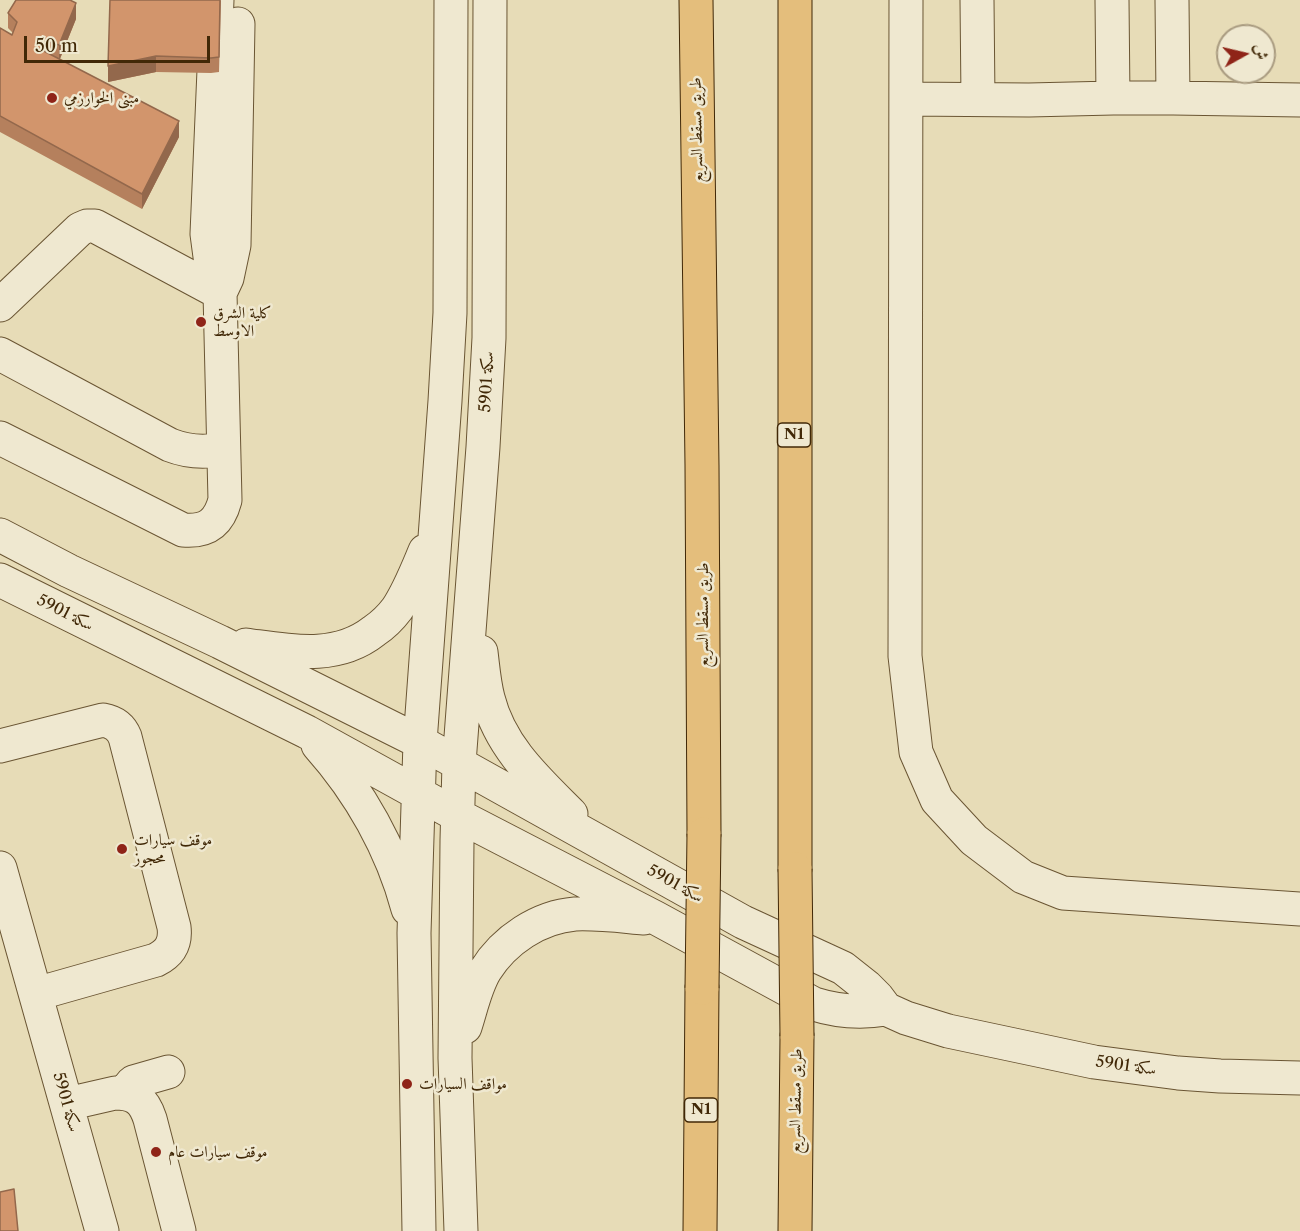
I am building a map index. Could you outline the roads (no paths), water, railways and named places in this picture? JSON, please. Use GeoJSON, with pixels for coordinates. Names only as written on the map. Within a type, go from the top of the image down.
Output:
{"type":"FeatureCollection","features":[{"type":"Feature","properties":{"kind":"highway","name":"طريق مسقط السريع"},"geometry":{"type":"LineString","coordinates":[[696,0],[704,834],[700,1231]]}},
{"type":"Feature","properties":{"kind":"highway","name":"طريق مسقط السريع"},"geometry":{"type":"LineString","coordinates":[[795,0],[797,1036],[795,1231]]}},
{"type":"Feature","properties":{"kind":"street"},"geometry":{"type":"LineString","coordinates":[[0,438],[183,530],[195,531],[206,528],[222,512],[225,500],[220,293],[211,264],[207,234],[217,0]]}},
{"type":"Feature","properties":{"kind":"street"},"geometry":{"type":"LineString","coordinates":[[220,293],[227,278],[234,246],[239,0]]}},
{"type":"Feature","properties":{"kind":"street"},"geometry":{"type":"LineString","coordinates":[[419,1231],[414,933],[420,742],[450,313],[451,0]]}},
{"type":"Feature","properties":{"kind":"street","name":"سكة 5901"},"geometry":{"type":"LineString","coordinates":[[461,1231],[455,1058],[457,815],[489,338],[490,0]]}},
{"type":"Feature","properties":{"kind":"street"},"geometry":{"type":"LineString","coordinates":[[906,0],[905,656],[916,752],[937,800],[974,840],[1023,877],[1063,893],[1300,909]]}},
{"type":"Feature","properties":{"kind":"street"},"geometry":{"type":"LineString","coordinates":[[977,0],[978,99]]}},
{"type":"Feature","properties":{"kind":"street"},"geometry":{"type":"LineString","coordinates":[[1112,0],[1113,98]]}},
{"type":"Feature","properties":{"kind":"street"},"geometry":{"type":"LineString","coordinates":[[1172,0],[1173,98]]}},
{"type":"Feature","properties":{"kind":"street"},"geometry":{"type":"LineString","coordinates":[[906,99],[1300,100]]}},
{"type":"Feature","properties":{"kind":"street"},"geometry":{"type":"LineString","coordinates":[[0,305],[80,229],[87,226],[95,226],[220,293]]}},
{"type":"Feature","properties":{"kind":"street"},"geometry":{"type":"LineString","coordinates":[[0,354],[170,445],[196,452],[223,449]]}},
{"type":"Feature","properties":{"kind":"street"},"geometry":{"type":"LineString","coordinates":[[220,642],[312,653],[331,651],[367,637],[396,610],[435,530]]}},
{"type":"Feature","properties":{"kind":"street","name":"سكة 5901"},"geometry":{"type":"LineString","coordinates":[[0,535],[420,742],[743,922],[843,968],[867,987],[886,1009],[906,1018],[948,1031],[1094,1062],[1178,1073],[1300,1078]]}},
{"type":"Feature","properties":{"kind":"street"},"geometry":{"type":"LineString","coordinates":[[473,578],[484,678],[494,717],[513,753],[526,769],[597,841]]}},
{"type":"Feature","properties":{"kind":"street","name":"سكة 5901"},"geometry":{"type":"LineString","coordinates":[[0,580],[307,732],[457,815],[656,918],[814,1004],[828,1009],[857,1012],[886,1009]]}},
{"type":"Feature","properties":{"kind":"street"},"geometry":{"type":"LineString","coordinates":[[0,746],[95,721],[110,721],[117,725],[125,738],[174,927],[173,944],[170,951],[163,957],[36,994]]}},
{"type":"Feature","properties":{"kind":"street"},"geometry":{"type":"LineString","coordinates":[[307,732],[348,783],[382,840],[402,891],[414,933]]}},
{"type":"Feature","properties":{"kind":"street","name":"سكة 5901"},"geometry":{"type":"LineString","coordinates":[[0,868],[102,1231]]}},
{"type":"Feature","properties":{"kind":"street"},"geometry":{"type":"LineString","coordinates":[[455,1058],[476,991],[485,971],[513,939],[532,927],[573,914],[656,918]]}},
{"type":"Feature","properties":{"kind":"street"},"geometry":{"type":"LineString","coordinates":[[124,1093],[133,1082],[168,1072]]}},
{"type":"Feature","properties":{"kind":"street"},"geometry":{"type":"LineString","coordinates":[[67,1104],[115,1093],[131,1094],[138,1098],[148,1111],[180,1231]]}},
{"type":"Feature","properties":{"kind":"place","name":"مبنى الخوارزمي"},"geometry":{"type":"Point","coordinates":[52,98]}},
{"type":"Feature","properties":{"kind":"place","name":"كلية الشرق الاوسط"},"geometry":{"type":"Point","coordinates":[201,322]}},
{"type":"Feature","properties":{"kind":"place","name":"موقف سيارات محجوز"},"geometry":{"type":"Point","coordinates":[122,849]}},
{"type":"Feature","properties":{"kind":"place","name":"مواقف السيارات"},"geometry":{"type":"Point","coordinates":[407,1084]}},
{"type":"Feature","properties":{"kind":"place","name":"موقف سيارات عام"},"geometry":{"type":"Point","coordinates":[156,1152]}}]}
